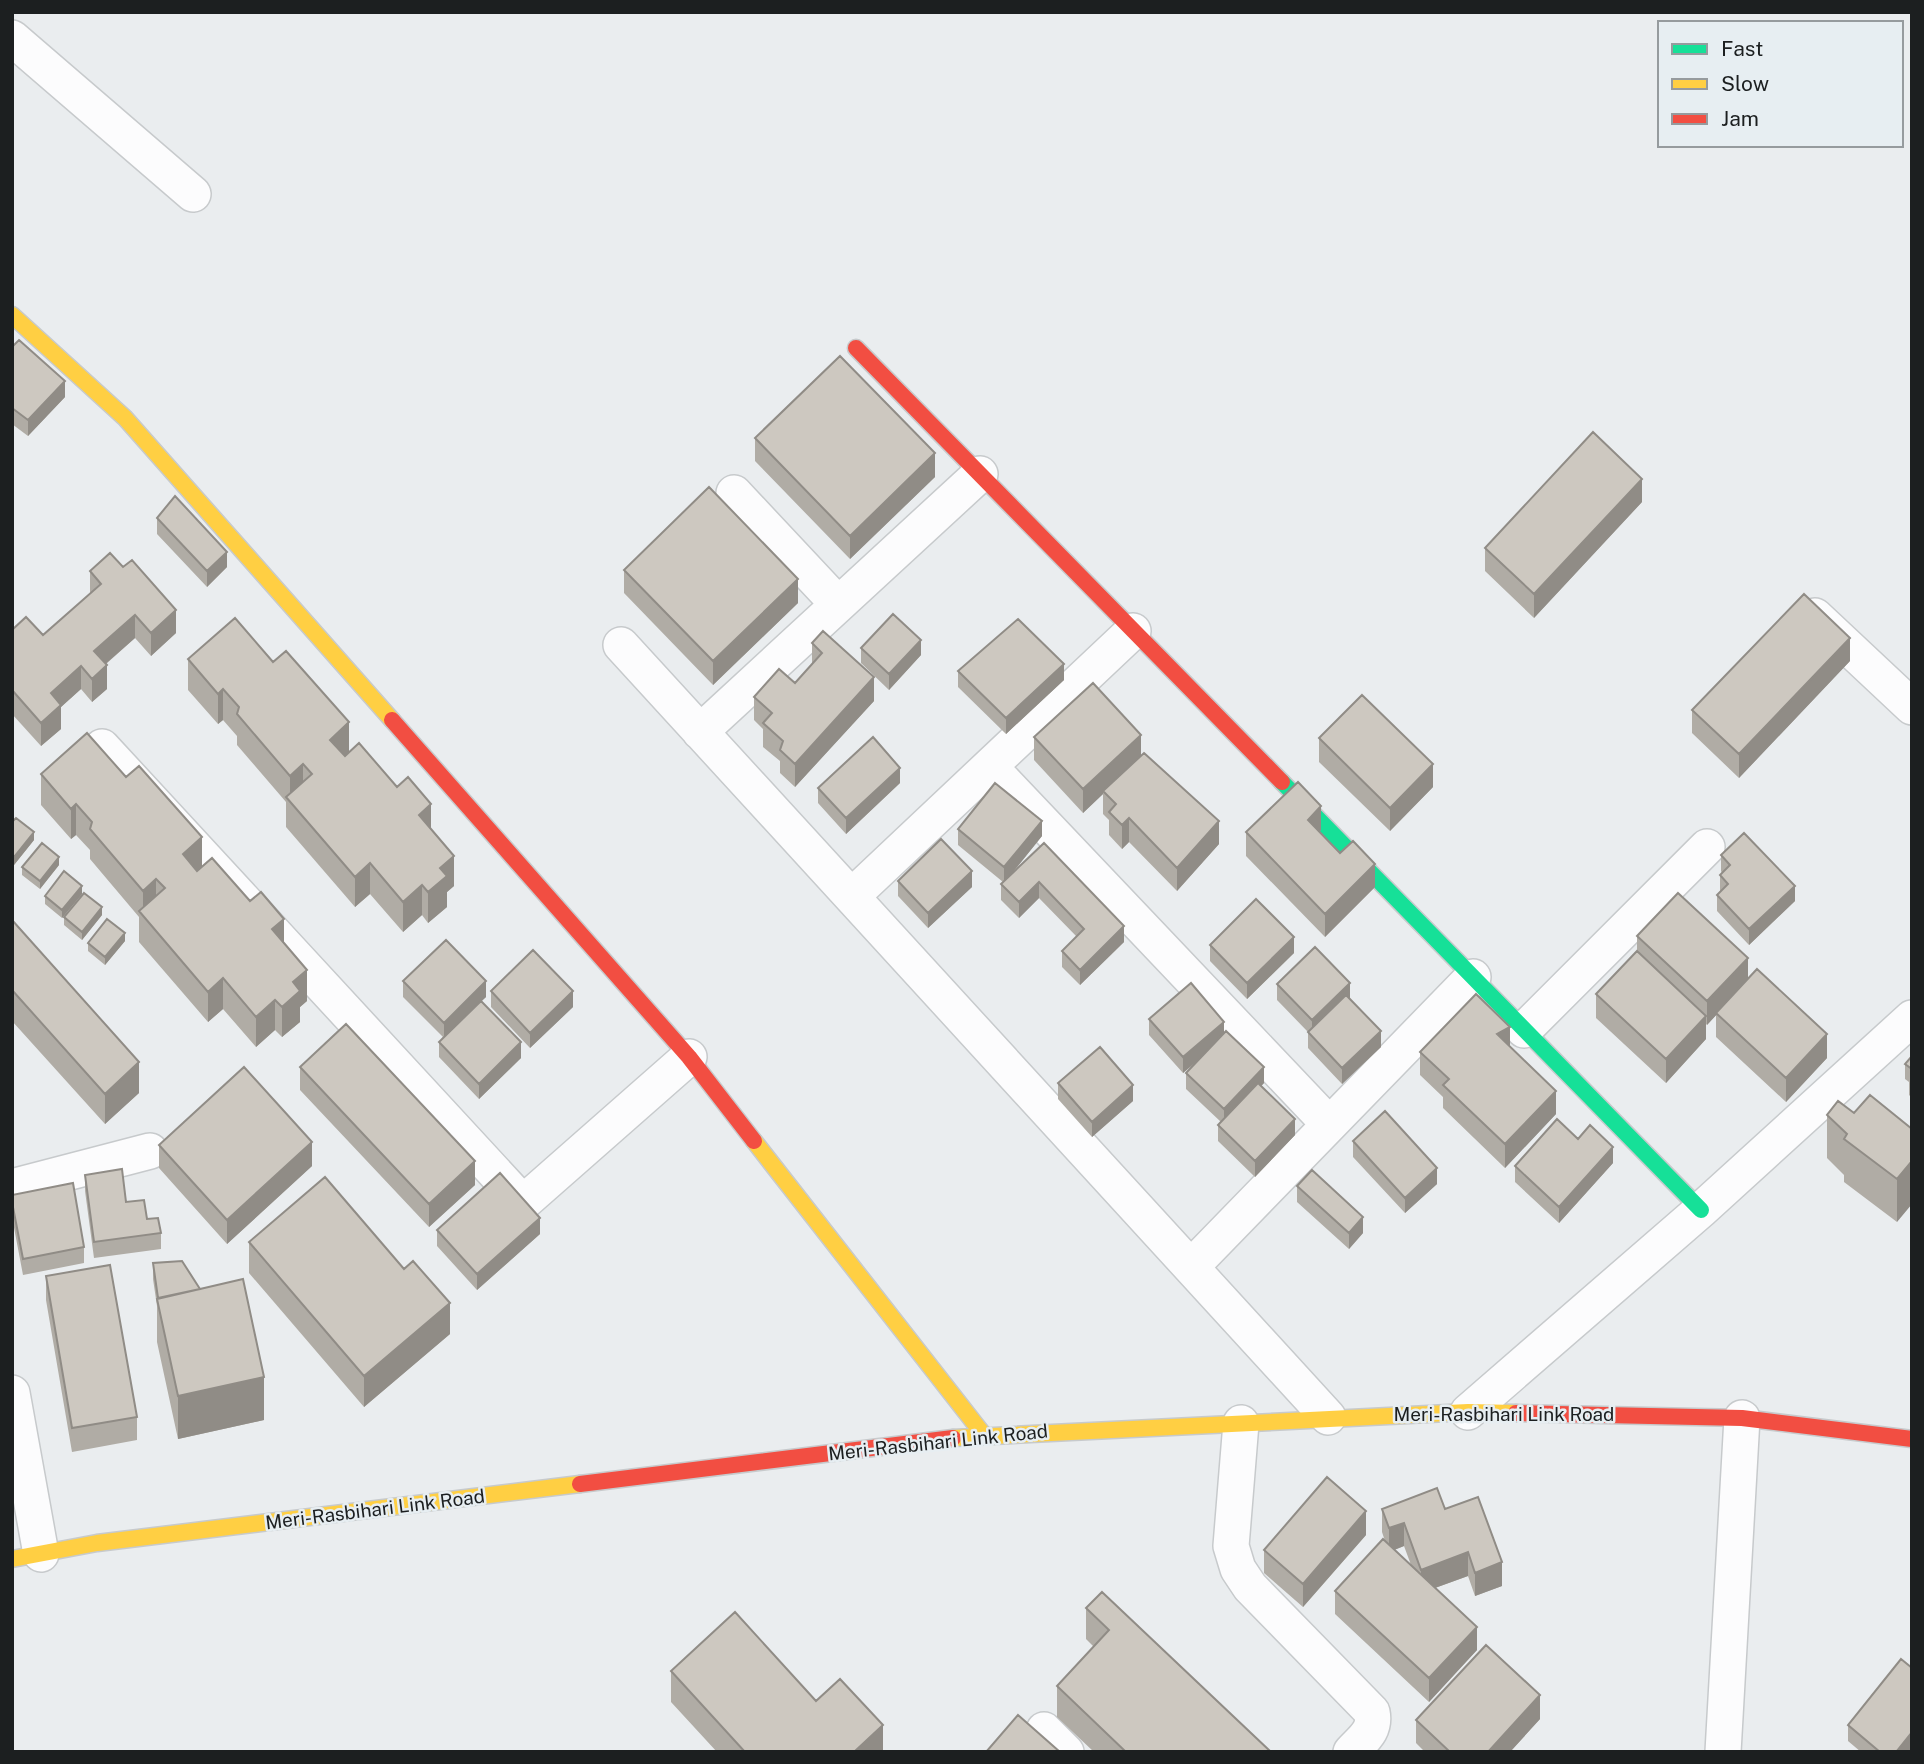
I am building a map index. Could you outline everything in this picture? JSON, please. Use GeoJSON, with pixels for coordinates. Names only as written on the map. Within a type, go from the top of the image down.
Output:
{"type":"FeatureCollection","features":[{"type":"Feature","properties":{"kind":"street"},"geometry":{"type":"LineString","coordinates":[[12,38],[193,194]]}},
{"type":"Feature","properties":{"kind":"street"},"geometry":{"type":"LineString","coordinates":[[12,315],[125,418],[689,1057],[984,1434]]}},
{"type":"Feature","properties":{"kind":"street"},"geometry":{"type":"LineString","coordinates":[[856,348],[1701,1210]]}},
{"type":"Feature","properties":{"kind":"street"},"geometry":{"type":"LineString","coordinates":[[700,732],[980,474]]}},
{"type":"Feature","properties":{"kind":"street"},"geometry":{"type":"LineString","coordinates":[[734,493],[838,604]]}},
{"type":"Feature","properties":{"kind":"street"},"geometry":{"type":"LineString","coordinates":[[1799,601],[1912,707]]}},
{"type":"Feature","properties":{"kind":"street"},"geometry":{"type":"LineString","coordinates":[[852,896],[1133,631]]}},
{"type":"Feature","properties":{"kind":"street"},"geometry":{"type":"LineString","coordinates":[[621,645],[1328,1417]]}},
{"type":"Feature","properties":{"kind":"street"},"geometry":{"type":"LineString","coordinates":[[102,747],[523,1203],[689,1057]]}},
{"type":"Feature","properties":{"kind":"street"},"geometry":{"type":"LineString","coordinates":[[989,767],[1329,1124]]}},
{"type":"Feature","properties":{"kind":"street"},"geometry":{"type":"LineString","coordinates":[[1524,1030],[1707,846]]}},
{"type":"Feature","properties":{"kind":"street"},"geometry":{"type":"LineString","coordinates":[[1191,1267],[1473,977]]}},
{"type":"Feature","properties":{"kind":"street"},"geometry":{"type":"LineString","coordinates":[[1468,1412],[1701,1210],[1912,1018]]}},
{"type":"Feature","properties":{"kind":"street"},"geometry":{"type":"LineString","coordinates":[[12,1187],[150,1151]]}},
{"type":"Feature","properties":{"kind":"street"},"geometry":{"type":"LineString","coordinates":[[12,1394],[27,1557]]}},
{"type":"Feature","properties":{"kind":"street","name":"Meri-Rasbihari Link Road"},"geometry":{"type":"LineString","coordinates":[[27,1557],[97,1543],[984,1434],[1468,1412],[1742,1418],[1912,1438]]}},
{"type":"Feature","properties":{"kind":"street"},"geometry":{"type":"LineString","coordinates":[[1723,1752],[1742,1418]]}},
{"type":"Feature","properties":{"kind":"street"},"geometry":{"type":"LineString","coordinates":[[1241,1423],[1231,1546],[1238,1569],[1250,1587],[1366,1703],[1374,1723],[1371,1731],[1351,1752]]}},
{"type":"Feature","properties":{"kind":"building"},"geometry":{"type":"Polygon","coordinates":[[[19,340],[65,381],[28,420],[12,408],[12,347],[19,340]]]}},
{"type":"Feature","properties":{"kind":"building"},"geometry":{"type":"Polygon","coordinates":[[[840,356],[935,453],[850,536],[755,438],[840,356]]]}},
{"type":"Feature","properties":{"kind":"building"},"geometry":{"type":"Polygon","coordinates":[[[1593,432],[1642,479],[1534,594],[1485,548],[1593,432]]]}},
{"type":"Feature","properties":{"kind":"building"},"geometry":{"type":"Polygon","coordinates":[[[709,487],[798,579],[713,661],[624,570],[709,487]]]}},
{"type":"Feature","properties":{"kind":"building"},"geometry":{"type":"Polygon","coordinates":[[[175,496],[227,552],[207,571],[157,518],[175,496]]]}},
{"type":"Feature","properties":{"kind":"building"},"geometry":{"type":"Polygon","coordinates":[[[110,553],[123,567],[132,560],[176,610],[151,633],[135,615],[94,651],[107,665],[92,679],[81,666],[51,693],[61,705],[41,723],[12,690],[12,630],[26,617],[43,635],[101,584],[90,571],[110,553]]]}},
{"type":"Feature","properties":{"kind":"building"},"geometry":{"type":"Polygon","coordinates":[[[1804,594],[1850,638],[1739,754],[1692,710],[1804,594]]]}},
{"type":"Feature","properties":{"kind":"building"},"geometry":{"type":"Polygon","coordinates":[[[893,614],[921,640],[889,674],[861,648],[893,614]]]}},
{"type":"Feature","properties":{"kind":"building"},"geometry":{"type":"Polygon","coordinates":[[[235,618],[273,662],[286,651],[349,722],[330,740],[345,756],[359,743],[397,787],[408,777],[431,804],[419,815],[454,856],[440,868],[447,876],[428,892],[422,885],[403,902],[370,863],[355,877],[286,797],[312,774],[303,764],[290,776],[237,714],[239,707],[223,689],[218,694],[188,659],[235,618]]]}},
{"type":"Feature","properties":{"kind":"building"},"geometry":{"type":"Polygon","coordinates":[[[1018,619],[1064,664],[1006,718],[958,671],[1018,619]]]}},
{"type":"Feature","properties":{"kind":"building"},"geometry":{"type":"Polygon","coordinates":[[[823,631],[874,677],[795,764],[780,750],[783,741],[763,723],[772,713],[754,697],[779,669],[795,683],[822,653],[812,643],[823,631]]]}},
{"type":"Feature","properties":{"kind":"building"},"geometry":{"type":"Polygon","coordinates":[[[1093,683],[1141,735],[1083,789],[1034,737],[1093,683]]]}},
{"type":"Feature","properties":{"kind":"building"},"geometry":{"type":"Polygon","coordinates":[[[1362,695],[1433,764],[1390,808],[1319,738],[1362,695]]]}},
{"type":"Feature","properties":{"kind":"building"},"geometry":{"type":"Polygon","coordinates":[[[87,733],[126,777],[139,766],[202,837],[183,854],[197,871],[212,858],[250,901],[261,892],[284,919],[272,929],[307,970],[293,982],[300,991],[282,1007],[275,1000],[256,1017],[223,978],[208,992],[139,911],[165,888],[156,879],[143,891],[90,829],[92,822],[76,804],[71,809],[41,774],[87,733]]]}},
{"type":"Feature","properties":{"kind":"building"},"geometry":{"type":"Polygon","coordinates":[[[873,737],[900,768],[846,818],[818,788],[873,737]]]}},
{"type":"Feature","properties":{"kind":"building"},"geometry":{"type":"Polygon","coordinates":[[[1144,753],[1219,821],[1177,868],[1129,818],[1122,825],[1109,812],[1116,804],[1103,791],[1144,753]]]}},
{"type":"Feature","properties":{"kind":"building"},"geometry":{"type":"Polygon","coordinates":[[[1298,782],[1321,806],[1308,820],[1340,853],[1353,841],[1375,864],[1325,914],[1246,832],[1298,782]]]}},
{"type":"Feature","properties":{"kind":"building"},"geometry":{"type":"Polygon","coordinates":[[[995,783],[1042,821],[1004,867],[958,829],[995,783]]]}},
{"type":"Feature","properties":{"kind":"building"},"geometry":{"type":"Polygon","coordinates":[[[16,818],[34,832],[14,857],[12,822],[16,818]]]}},
{"type":"Feature","properties":{"kind":"building"},"geometry":{"type":"Polygon","coordinates":[[[1744,833],[1795,886],[1749,929],[1717,895],[1728,884],[1720,875],[1730,865],[1721,855],[1744,833]]]}},
{"type":"Feature","properties":{"kind":"building"},"geometry":{"type":"Polygon","coordinates":[[[941,839],[972,871],[928,913],[898,881],[941,839]]]}},
{"type":"Feature","properties":{"kind":"building"},"geometry":{"type":"Polygon","coordinates":[[[42,843],[59,857],[40,881],[22,867],[42,843]]]}},
{"type":"Feature","properties":{"kind":"building"},"geometry":{"type":"Polygon","coordinates":[[[1044,843],[1124,926],[1080,970],[1062,951],[1084,929],[1039,882],[1019,902],[1001,884],[1044,843]]]}},
{"type":"Feature","properties":{"kind":"building"},"geometry":{"type":"Polygon","coordinates":[[[64,871],[82,886],[62,910],[45,896],[64,871]]]}},
{"type":"Feature","properties":{"kind":"building"},"geometry":{"type":"Polygon","coordinates":[[[84,893],[102,907],[82,932],[64,917],[84,893]]]}},
{"type":"Feature","properties":{"kind":"building"},"geometry":{"type":"Polygon","coordinates":[[[1678,893],[1748,958],[1707,1001],[1637,936],[1678,893]]]}},
{"type":"Feature","properties":{"kind":"building"},"geometry":{"type":"Polygon","coordinates":[[[1256,899],[1294,937],[1247,983],[1210,945],[1256,899]]]}},
{"type":"Feature","properties":{"kind":"building"},"geometry":{"type":"Polygon","coordinates":[[[107,919],[125,933],[105,957],[88,943],[107,919]]]}},
{"type":"Feature","properties":{"kind":"building"},"geometry":{"type":"Polygon","coordinates":[[[12,920],[139,1062],[105,1094],[12,990],[12,920]]]}},
{"type":"Feature","properties":{"kind":"building"},"geometry":{"type":"Polygon","coordinates":[[[446,940],[486,981],[444,1023],[403,981],[446,940]]]}},
{"type":"Feature","properties":{"kind":"building"},"geometry":{"type":"Polygon","coordinates":[[[1315,947],[1350,983],[1312,1020],[1277,984],[1315,947]]]}},
{"type":"Feature","properties":{"kind":"building"},"geometry":{"type":"Polygon","coordinates":[[[533,950],[573,991],[530,1033],[491,991],[533,950]]]}},
{"type":"Feature","properties":{"kind":"building"},"geometry":{"type":"Polygon","coordinates":[[[1637,951],[1706,1016],[1666,1059],[1596,994],[1637,951]]]}},
{"type":"Feature","properties":{"kind":"building"},"geometry":{"type":"Polygon","coordinates":[[[1757,969],[1827,1034],[1786,1078],[1716,1013],[1757,969]]]}},
{"type":"Feature","properties":{"kind":"building"},"geometry":{"type":"Polygon","coordinates":[[[1191,983],[1224,1022],[1183,1057],[1149,1019],[1191,983]]]}},
{"type":"Feature","properties":{"kind":"building"},"geometry":{"type":"Polygon","coordinates":[[[1476,994],[1510,1027],[1497,1034],[1556,1091],[1505,1144],[1443,1085],[1449,1079],[1420,1052],[1476,994]]]}},
{"type":"Feature","properties":{"kind":"building"},"geometry":{"type":"Polygon","coordinates":[[[1346,995],[1381,1031],[1342,1068],[1308,1032],[1346,995]]]}},
{"type":"Feature","properties":{"kind":"building"},"geometry":{"type":"Polygon","coordinates":[[[481,1001],[521,1042],[479,1084],[439,1042],[481,1001]]]}},
{"type":"Feature","properties":{"kind":"building"},"geometry":{"type":"Polygon","coordinates":[[[346,1024],[475,1161],[429,1204],[300,1067],[346,1024]]]}},
{"type":"Feature","properties":{"kind":"building"},"geometry":{"type":"Polygon","coordinates":[[[1226,1031],[1264,1067],[1224,1109],[1186,1073],[1226,1031]]]}},
{"type":"Feature","properties":{"kind":"building"},"geometry":{"type":"Polygon","coordinates":[[[1100,1047],[1133,1085],[1092,1122],[1058,1083],[1100,1047]]]}},
{"type":"Feature","properties":{"kind":"building"},"geometry":{"type":"Polygon","coordinates":[[[1912,1056],[1912,1069],[1905,1064],[1912,1056]]]}},
{"type":"Feature","properties":{"kind":"building"},"geometry":{"type":"Polygon","coordinates":[[[244,1067],[312,1142],[227,1220],[159,1145],[244,1067]]]}},
{"type":"Feature","properties":{"kind":"building"},"geometry":{"type":"Polygon","coordinates":[[[1258,1083],[1295,1119],[1255,1161],[1218,1125],[1258,1083]]]}},
{"type":"Feature","properties":{"kind":"building"},"geometry":{"type":"Polygon","coordinates":[[[1870,1095],[1912,1129],[1912,1161],[1897,1179],[1844,1139],[1847,1134],[1827,1115],[1838,1101],[1854,1113],[1870,1095]]]}},
{"type":"Feature","properties":{"kind":"building"},"geometry":{"type":"Polygon","coordinates":[[[1385,1111],[1437,1168],[1405,1198],[1353,1141],[1385,1111]]]}},
{"type":"Feature","properties":{"kind":"building"},"geometry":{"type":"Polygon","coordinates":[[[1557,1119],[1578,1139],[1590,1125],[1613,1147],[1559,1207],[1515,1166],[1557,1119]]]}},
{"type":"Feature","properties":{"kind":"building"},"geometry":{"type":"Polygon","coordinates":[[[122,1169],[126,1202],[144,1200],[147,1219],[158,1218],[161,1233],[94,1242],[85,1175],[122,1169]]]}},
{"type":"Feature","properties":{"kind":"building"},"geometry":{"type":"Polygon","coordinates":[[[1312,1170],[1363,1217],[1349,1233],[1297,1186],[1312,1170]]]}},
{"type":"Feature","properties":{"kind":"building"},"geometry":{"type":"Polygon","coordinates":[[[500,1173],[540,1218],[477,1274],[437,1230],[500,1173]]]}},
{"type":"Feature","properties":{"kind":"building"},"geometry":{"type":"Polygon","coordinates":[[[325,1177],[404,1269],[413,1261],[450,1303],[364,1376],[249,1242],[325,1177]]]}},
{"type":"Feature","properties":{"kind":"building"},"geometry":{"type":"Polygon","coordinates":[[[73,1183],[84,1247],[23,1259],[12,1195],[73,1183]]]}},
{"type":"Feature","properties":{"kind":"building"},"geometry":{"type":"Polygon","coordinates":[[[182,1261],[200,1289],[158,1298],[153,1263],[182,1261]]]}},
{"type":"Feature","properties":{"kind":"building"},"geometry":{"type":"Polygon","coordinates":[[[110,1265],[137,1417],[72,1428],[46,1276],[110,1265]]]}},
{"type":"Feature","properties":{"kind":"building"},"geometry":{"type":"Polygon","coordinates":[[[243,1279],[264,1377],[178,1396],[157,1299],[243,1279]]]}},
{"type":"Feature","properties":{"kind":"building"},"geometry":{"type":"Polygon","coordinates":[[[1327,1477],[1366,1511],[1303,1584],[1264,1550],[1327,1477]]]}},
{"type":"Feature","properties":{"kind":"building"},"geometry":{"type":"Polygon","coordinates":[[[1437,1488],[1445,1509],[1478,1497],[1502,1562],[1475,1573],[1468,1552],[1421,1570],[1404,1523],[1389,1528],[1382,1509],[1437,1488]]]}},
{"type":"Feature","properties":{"kind":"building"},"geometry":{"type":"Polygon","coordinates":[[[1383,1539],[1477,1627],[1429,1678],[1335,1591],[1383,1539]]]}},
{"type":"Feature","properties":{"kind":"building"},"geometry":{"type":"Polygon","coordinates":[[[1102,1592],[1271,1752],[1126,1752],[1057,1686],[1109,1630],[1086,1608],[1102,1592]]]}},
{"type":"Feature","properties":{"kind":"building"},"geometry":{"type":"Polygon","coordinates":[[[735,1612],[816,1701],[840,1679],[883,1725],[854,1752],[745,1752],[671,1671],[735,1612]]]}},
{"type":"Feature","properties":{"kind":"building"},"geometry":{"type":"Polygon","coordinates":[[[1486,1645],[1540,1695],[1488,1752],[1450,1752],[1416,1720],[1486,1645]]]}},
{"type":"Feature","properties":{"kind":"building"},"geometry":{"type":"Polygon","coordinates":[[[1901,1659],[1912,1668],[1912,1732],[1896,1752],[1880,1752],[1848,1725],[1901,1659]]]}},
{"type":"Feature","properties":{"kind":"building"},"geometry":{"type":"Polygon","coordinates":[[[1018,1715],[1060,1752],[986,1752],[1018,1715]]]}},
{"type":"Feature","properties":{"kind":"traffic: fast"},"geometry":{"type":"LineString","coordinates":[[1282,782],[1701,1210]]}},
{"type":"Feature","properties":{"kind":"traffic: slow"},"geometry":{"type":"LineString","coordinates":[[12,315],[125,418],[392,720]]}},
{"type":"Feature","properties":{"kind":"traffic: slow"},"geometry":{"type":"LineString","coordinates":[[754,1141],[983,1434]]}},
{"type":"Feature","properties":{"kind":"traffic: slow"},"geometry":{"type":"LineString","coordinates":[[953,1438],[1468,1412],[1516,1413]]}},
{"type":"Feature","properties":{"kind":"traffic: slow"},"geometry":{"type":"LineString","coordinates":[[12,1559],[97,1543],[580,1484]]}},
{"type":"Feature","properties":{"kind":"traffic: jam"},"geometry":{"type":"LineString","coordinates":[[856,348],[1282,782]]}},
{"type":"Feature","properties":{"kind":"traffic: jam"},"geometry":{"type":"LineString","coordinates":[[392,720],[689,1057],[754,1141]]}},
{"type":"Feature","properties":{"kind":"traffic: jam"},"geometry":{"type":"LineString","coordinates":[[1516,1413],[1742,1418],[1912,1439]]}},
{"type":"Feature","properties":{"kind":"traffic: jam"},"geometry":{"type":"LineString","coordinates":[[580,1484],[953,1438]]}}]}
